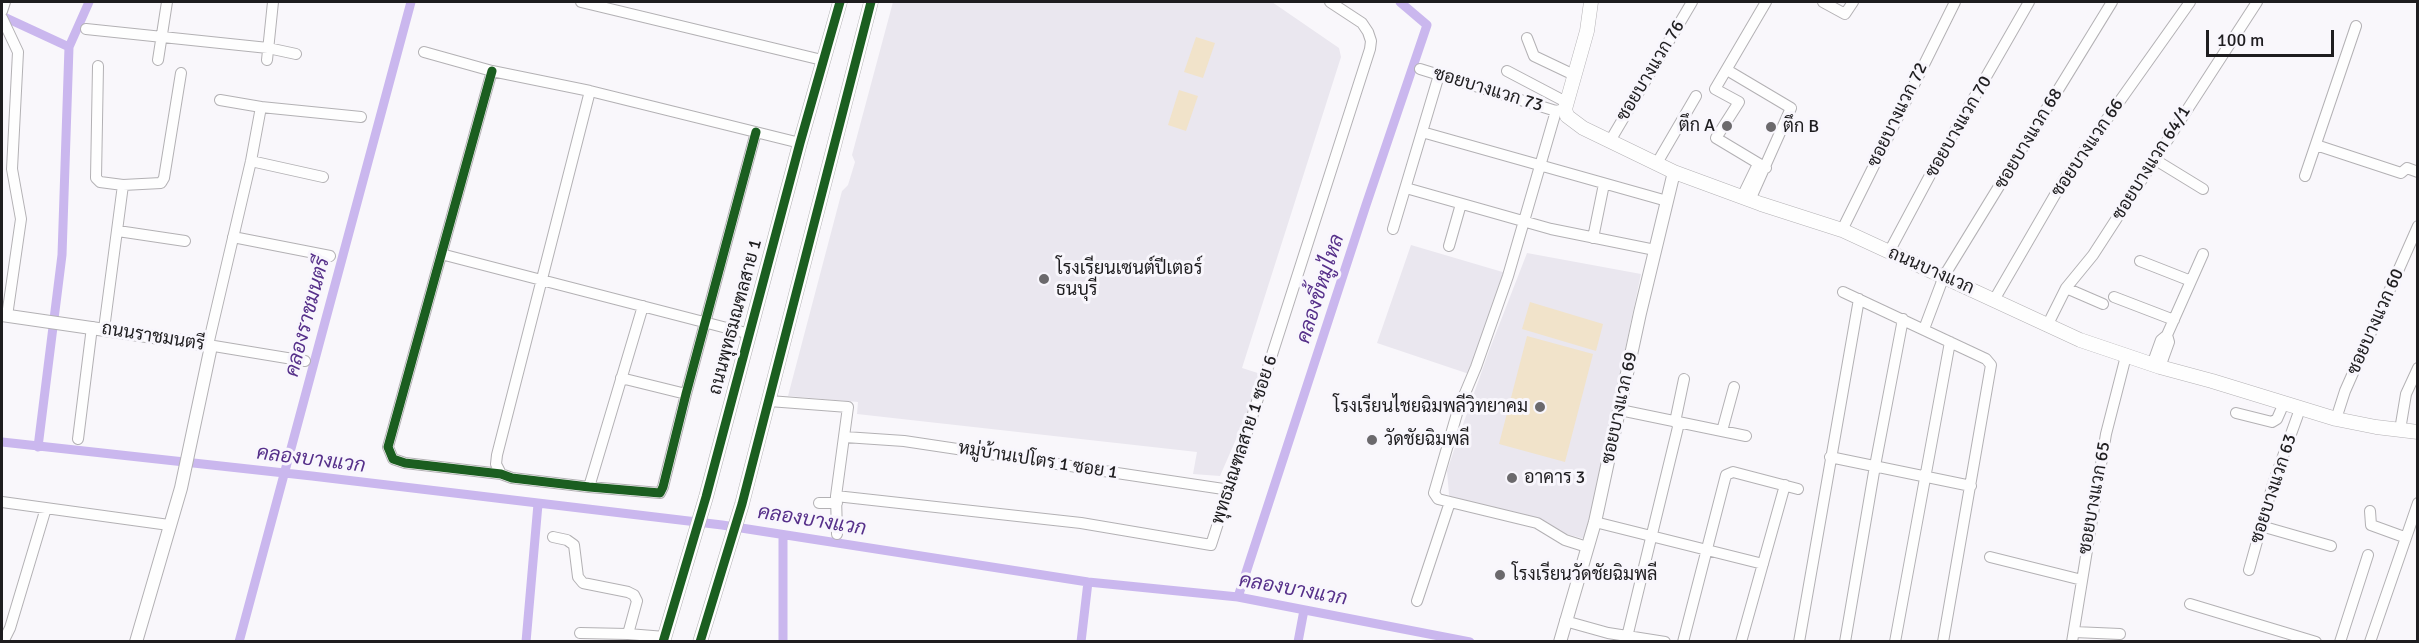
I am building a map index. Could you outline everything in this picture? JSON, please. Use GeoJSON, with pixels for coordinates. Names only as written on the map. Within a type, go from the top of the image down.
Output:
{"type":"FeatureCollection","features":[{"type":"Feature","properties":{"kind":"main road","name":"ถนนพุทธมณฑลสาย 1"},"geometry":{"type":"LineString","coordinates":[[664,639],[706,497],[822,60],[840,2]]}},
{"type":"Feature","properties":{"kind":"main road"},"geometry":{"type":"LineString","coordinates":[[700,642],[742,504],[871,2]]}},
{"type":"Feature","properties":{"kind":"main road"},"geometry":{"type":"LineString","coordinates":[[1562,107],[1587,31],[1591,2]]}},
{"type":"Feature","properties":{"kind":"main road","name":"ถนนบางแวก"},"geometry":{"type":"LineString","coordinates":[[1562,107],[1572,122],[1674,172],[1842,230],[2047,326],[2126,356],[2336,419],[2418,432]]}},
{"type":"Feature","properties":{"kind":"street"},"geometry":{"type":"LineString","coordinates":[[158,60],[167,2]]}},
{"type":"Feature","properties":{"kind":"street"},"geometry":{"type":"LineString","coordinates":[[267,60],[273,2]]}},
{"type":"Feature","properties":{"kind":"street"},"geometry":{"type":"LineString","coordinates":[[581,2],[822,60]]}},
{"type":"Feature","properties":{"kind":"street","name":"พุทธมณฑลสาย 1 ซอย 6"},"geometry":{"type":"LineString","coordinates":[[836,499],[1081,523],[1211,545],[1370,49],[1368,32],[1362,23],[1330,2]]}},
{"type":"Feature","properties":{"kind":"street","name":"ซอยบางแวก 76"},"geometry":{"type":"LineString","coordinates":[[1610,141],[1692,2]]}},
{"type":"Feature","properties":{"kind":"street"},"geometry":{"type":"LineString","coordinates":[[1762,166],[1716,138],[1739,102],[1715,89],[1766,2]]}},
{"type":"Feature","properties":{"kind":"street"},"geometry":{"type":"LineString","coordinates":[[1823,2],[1845,14],[1852,2]]}},
{"type":"Feature","properties":{"kind":"street","name":"ซอยบางแวก 72"},"geometry":{"type":"LineString","coordinates":[[1842,230],[1955,2]]}},
{"type":"Feature","properties":{"kind":"street","name":"ซอยบางแวก 70"},"geometry":{"type":"LineString","coordinates":[[1889,252],[1936,164],[2029,2]]}},
{"type":"Feature","properties":{"kind":"street","name":"ซอยบางแวก 68"},"geometry":{"type":"LineString","coordinates":[[1924,329],[1944,276],[2112,2]]}},
{"type":"Feature","properties":{"kind":"street","name":"ซอยบางแวก 66"},"geometry":{"type":"LineString","coordinates":[[1994,300],[2063,181],[2190,2]]}},
{"type":"Feature","properties":{"kind":"street","name":"ซอยบางแวก 64/1"},"geometry":{"type":"LineString","coordinates":[[2047,326],[2066,288],[2093,255],[2257,2]]}},
{"type":"Feature","properties":{"kind":"street"},"geometry":{"type":"LineString","coordinates":[[2,9],[18,52],[7,169],[21,219],[4,316]]}},
{"type":"Feature","properties":{"kind":"street"},"geometry":{"type":"LineString","coordinates":[[2305,176],[2356,26]]}},
{"type":"Feature","properties":{"kind":"street"},"geometry":{"type":"LineString","coordinates":[[86,29],[268,48],[296,54]]}},
{"type":"Feature","properties":{"kind":"street"},"geometry":{"type":"LineString","coordinates":[[1527,38],[1531,51],[1538,59],[1574,75]]}},
{"type":"Feature","properties":{"kind":"street"},"geometry":{"type":"LineString","coordinates":[[424,52],[492,71],[590,91],[800,143]]}},
{"type":"Feature","properties":{"kind":"street"},"geometry":{"type":"LineString","coordinates":[[98,66],[96,178],[100,182],[123,185],[161,183],[164,178],[181,73]]}},
{"type":"Feature","properties":{"kind":"street","name":"ซอยบางแวก 73"},"geometry":{"type":"LineString","coordinates":[[1420,69],[1562,107]]}},
{"type":"Feature","properties":{"kind":"street"},"geometry":{"type":"LineString","coordinates":[[1727,70],[1791,108],[1746,198]]}},
{"type":"Feature","properties":{"kind":"street"},"geometry":{"type":"LineString","coordinates":[[492,71],[389,452],[393,459],[405,463],[501,474],[512,478],[660,493],[756,132]]}},
{"type":"Feature","properties":{"kind":"street"},"geometry":{"type":"LineString","coordinates":[[1507,71],[1562,107],[1539,166],[1508,276],[1476,367],[1458,410],[1436,484],[1435,496],[1450,502],[1537,523],[1559,538],[1587,547]]}},
{"type":"Feature","properties":{"kind":"street"},"geometry":{"type":"LineString","coordinates":[[1393,230],[1439,75]]}},
{"type":"Feature","properties":{"kind":"street"},"geometry":{"type":"LineString","coordinates":[[501,474],[496,464],[497,455],[590,91]]}},
{"type":"Feature","properties":{"kind":"street"},"geometry":{"type":"LineString","coordinates":[[1657,163],[1696,96]]}},
{"type":"Feature","properties":{"kind":"street"},"geometry":{"type":"LineString","coordinates":[[220,100],[261,107],[361,117]]}},
{"type":"Feature","properties":{"kind":"street"},"geometry":{"type":"LineString","coordinates":[[136,642],[181,488],[210,351],[208,345],[251,161],[261,107]]}},
{"type":"Feature","properties":{"kind":"street"},"geometry":{"type":"LineString","coordinates":[[1422,132],[1667,201]]}},
{"type":"Feature","properties":{"kind":"street"},"geometry":{"type":"LineString","coordinates":[[2316,145],[2401,173],[2407,168],[2418,172]]}},
{"type":"Feature","properties":{"kind":"street"},"geometry":{"type":"LineString","coordinates":[[2154,159],[2203,189]]}},
{"type":"Feature","properties":{"kind":"street"},"geometry":{"type":"LineString","coordinates":[[251,161],[323,177]]}},
{"type":"Feature","properties":{"kind":"street","name":"ซอยบางแวก 69"},"geometry":{"type":"LineString","coordinates":[[1560,642],[1595,522],[1674,172]]}},
{"type":"Feature","properties":{"kind":"street"},"geometry":{"type":"LineString","coordinates":[[1593,238],[1604,184]]}},
{"type":"Feature","properties":{"kind":"street"},"geometry":{"type":"LineString","coordinates":[[78,439],[118,231],[123,185]]}},
{"type":"Feature","properties":{"kind":"street"},"geometry":{"type":"LineString","coordinates":[[1406,188],[1522,222],[1655,250]]}},
{"type":"Feature","properties":{"kind":"street"},"geometry":{"type":"LineString","coordinates":[[1449,246],[1461,204]]}},
{"type":"Feature","properties":{"kind":"street","name":"ซอยบางแวก 60"},"geometry":{"type":"LineString","coordinates":[[2336,419],[2345,391],[2418,226]]}},
{"type":"Feature","properties":{"kind":"street"},"geometry":{"type":"LineString","coordinates":[[118,231],[185,241]]}},
{"type":"Feature","properties":{"kind":"street"},"geometry":{"type":"LineString","coordinates":[[233,237],[330,256]]}},
{"type":"Feature","properties":{"kind":"street"},"geometry":{"type":"LineString","coordinates":[[441,254],[750,334]]}},
{"type":"Feature","properties":{"kind":"street"},"geometry":{"type":"LineString","coordinates":[[2156,366],[2161,340],[2167,335],[2203,254]]}},
{"type":"Feature","properties":{"kind":"street"},"geometry":{"type":"LineString","coordinates":[[2139,261],[2191,281]]}},
{"type":"Feature","properties":{"kind":"street"},"geometry":{"type":"LineString","coordinates":[[2066,288],[2103,304]]}},
{"type":"Feature","properties":{"kind":"street"},"geometry":{"type":"LineString","coordinates":[[1843,292],[1986,359],[1991,365],[1943,642]]}},
{"type":"Feature","properties":{"kind":"street"},"geometry":{"type":"LineString","coordinates":[[2114,297],[2174,320]]}},
{"type":"Feature","properties":{"kind":"street"},"geometry":{"type":"LineString","coordinates":[[1799,642],[1858,299]]}},
{"type":"Feature","properties":{"kind":"street"},"geometry":{"type":"LineString","coordinates":[[589,487],[643,306]]}},
{"type":"Feature","properties":{"kind":"street","name":"ถนนราชมนตรี"},"geometry":{"type":"LineString","coordinates":[[4,316],[98,328],[305,361]]}},
{"type":"Feature","properties":{"kind":"street"},"geometry":{"type":"LineString","coordinates":[[1845,642],[1875,466],[1904,320]]}},
{"type":"Feature","properties":{"kind":"street"},"geometry":{"type":"LineString","coordinates":[[1895,642],[1950,342]]}},
{"type":"Feature","properties":{"kind":"street","name":"ซอยบางแวก 65"},"geometry":{"type":"LineString","coordinates":[[2073,637],[2106,434],[2126,356]]}},
{"type":"Feature","properties":{"kind":"street"},"geometry":{"type":"LineString","coordinates":[[2400,430],[2406,394],[2418,369]]}},
{"type":"Feature","properties":{"kind":"street"},"geometry":{"type":"LineString","coordinates":[[621,378],[686,394]]}},
{"type":"Feature","properties":{"kind":"street"},"geometry":{"type":"LineString","coordinates":[[1627,637],[1652,537],[1677,422],[1684,378]]}},
{"type":"Feature","properties":{"kind":"street"},"geometry":{"type":"LineString","coordinates":[[1722,431],[1734,387]]}},
{"type":"Feature","properties":{"kind":"street"},"geometry":{"type":"LineString","coordinates":[[769,401],[848,407],[836,499],[837,534]]}},
{"type":"Feature","properties":{"kind":"street"},"geometry":{"type":"LineString","coordinates":[[2236,413],[2272,422],[2277,419],[2284,404]]}},
{"type":"Feature","properties":{"kind":"street","name":"ซอยบางแวก 63"},"geometry":{"type":"LineString","coordinates":[[2248,570],[2273,484],[2300,409]]}},
{"type":"Feature","properties":{"kind":"street"},"geometry":{"type":"LineString","coordinates":[[1620,411],[1746,436]]}},
{"type":"Feature","properties":{"kind":"street","name":"หมู่บ้านเปโตร 1 ซอย 1"},"geometry":{"type":"LineString","coordinates":[[845,437],[904,441],[1230,490]]}},
{"type":"Feature","properties":{"kind":"street"},"geometry":{"type":"LineString","coordinates":[[1830,457],[1971,486]]}},
{"type":"Feature","properties":{"kind":"street"},"geometry":{"type":"LineString","coordinates":[[1683,642],[1726,476],[1733,472],[1798,489]]}},
{"type":"Feature","properties":{"kind":"street"},"geometry":{"type":"LineString","coordinates":[[1741,642],[1785,485]]}},
{"type":"Feature","properties":{"kind":"street"},"geometry":{"type":"LineString","coordinates":[[819,503],[836,499]]}},
{"type":"Feature","properties":{"kind":"street"},"geometry":{"type":"LineString","coordinates":[[2,502],[169,525]]}},
{"type":"Feature","properties":{"kind":"street"},"geometry":{"type":"LineString","coordinates":[[1417,601],[1450,502]]}},
{"type":"Feature","properties":{"kind":"street"},"geometry":{"type":"LineString","coordinates":[[2370,642],[2404,537],[2418,503]]}},
{"type":"Feature","properties":{"kind":"street"},"geometry":{"type":"LineString","coordinates":[[2,641],[10,628],[46,508]]}},
{"type":"Feature","properties":{"kind":"street"},"geometry":{"type":"LineString","coordinates":[[2370,511],[2371,525],[2404,537]]}},
{"type":"Feature","properties":{"kind":"street"},"geometry":{"type":"LineString","coordinates":[[1595,522],[1763,564]]}},
{"type":"Feature","properties":{"kind":"street"},"geometry":{"type":"LineString","coordinates":[[2261,526],[2331,546]]}},
{"type":"Feature","properties":{"kind":"street"},"geometry":{"type":"LineString","coordinates":[[553,537],[567,540],[574,545],[578,577],[583,583],[634,595],[637,601],[628,634]]}},
{"type":"Feature","properties":{"kind":"street"},"geometry":{"type":"LineString","coordinates":[[2340,642],[2368,555]]}},
{"type":"Feature","properties":{"kind":"street"},"geometry":{"type":"LineString","coordinates":[[1990,556],[2082,580]]}},
{"type":"Feature","properties":{"kind":"street"},"geometry":{"type":"LineString","coordinates":[[2190,604],[2316,642]]}},
{"type":"Feature","properties":{"kind":"street"},"geometry":{"type":"LineString","coordinates":[[1565,621],[1627,637],[1665,642]]}},
{"type":"Feature","properties":{"kind":"street"},"geometry":{"type":"LineString","coordinates":[[580,633],[628,634],[664,639]]}},
{"type":"Feature","properties":{"kind":"street"},"geometry":{"type":"LineString","coordinates":[[2073,637],[2120,634]]}},
{"type":"Feature","properties":{"kind":"shaded area","name":"โรงเรียนเซนต์ปีเตอร์ ธนบุรี"},"geometry":{"type":"Polygon","coordinates":[[[893,2],[1272,2],[1339,48],[1341,57],[1242,368],[1264,375],[1220,476],[1193,474],[1197,452],[857,414],[858,402],[788,396],[842,191],[848,185],[855,162],[852,155],[893,2]]]}},
{"type":"Feature","properties":{"kind":"shaded area"},"geometry":{"type":"Polygon","coordinates":[[[1196,37],[1215,43],[1203,78],[1184,72],[1196,37]]]}},
{"type":"Feature","properties":{"kind":"shaded area"},"geometry":{"type":"Polygon","coordinates":[[[1179,90],[1198,96],[1186,131],[1168,125],[1179,90]]]}},
{"type":"Feature","properties":{"kind":"shaded area"},"geometry":{"type":"Polygon","coordinates":[[[1411,245],[1506,273],[1469,374],[1377,343],[1411,245]]]}},
{"type":"Feature","properties":{"kind":"shaded area","name":"โรงเรียนไชยฉิมพลีวิทยาคม"},"geometry":{"type":"Polygon","coordinates":[[[1527,253],[1641,274],[1585,539],[1562,533],[1548,523],[1451,500],[1449,495],[1447,471],[1489,351],[1527,253]]]}},
{"type":"Feature","properties":{"kind":"shaded area"},"geometry":{"type":"Polygon","coordinates":[[[1530,302],[1603,324],[1596,351],[1522,329],[1530,302]]]}},
{"type":"Feature","properties":{"kind":"shaded area"},"geometry":{"type":"Polygon","coordinates":[[[1527,336],[1593,354],[1565,462],[1499,444],[1527,336]]]}},
{"type":"Feature","properties":{"kind":"waterway"},"geometry":{"type":"LineString","coordinates":[[38,447],[62,255],[69,47],[89,2]]}},
{"type":"Feature","properties":{"kind":"waterway","name":"คลองราชมนตรี"},"geometry":{"type":"LineString","coordinates":[[239,642],[411,2]]}},
{"type":"Feature","properties":{"kind":"waterway","name":"คลองขี้หมูไหล"},"geometry":{"type":"LineString","coordinates":[[1238,597],[1427,25],[1400,2]]}},
{"type":"Feature","properties":{"kind":"waterway"},"geometry":{"type":"LineString","coordinates":[[2,16],[69,47]]}},
{"type":"Feature","properties":{"kind":"waterway","name":"คลองบางแวก"},"geometry":{"type":"LineString","coordinates":[[2,442],[722,525],[1088,582],[1238,597],[1470,642]]}},
{"type":"Feature","properties":{"kind":"waterway"},"geometry":{"type":"LineString","coordinates":[[526,642],[538,504]]}},
{"type":"Feature","properties":{"kind":"waterway"},"geometry":{"type":"LineString","coordinates":[[783,535],[783,642]]}},
{"type":"Feature","properties":{"kind":"waterway"},"geometry":{"type":"LineString","coordinates":[[1081,642],[1088,582]]}},
{"type":"Feature","properties":{"kind":"waterway"},"geometry":{"type":"LineString","coordinates":[[1298,642],[1304,610]]}},
{"type":"Feature","properties":{"kind":"cycle path"},"geometry":{"type":"LineString","coordinates":[[663,642],[706,497],[840,2]]}},
{"type":"Feature","properties":{"kind":"cycle path"},"geometry":{"type":"LineString","coordinates":[[700,642],[742,504],[871,2]]}},
{"type":"Feature","properties":{"kind":"cycle path"},"geometry":{"type":"LineString","coordinates":[[492,71],[388,447],[393,459],[405,463],[501,474],[512,478],[660,493],[756,132]]}},
{"type":"Feature","properties":{"kind":"place","name":"ตึก A"},"geometry":{"type":"Point","coordinates":[1727,126]}},
{"type":"Feature","properties":{"kind":"place","name":"ตึก B"},"geometry":{"type":"Point","coordinates":[1771,127]}},
{"type":"Feature","properties":{"kind":"place","name":"โรงเรียนเซนต์ปีเตอร์ ธนบุรี"},"geometry":{"type":"Point","coordinates":[1044,279]}},
{"type":"Feature","properties":{"kind":"place","name":"โรงเรียนไชยฉิมพลีวิทยาคม"},"geometry":{"type":"Point","coordinates":[1540,407]}},
{"type":"Feature","properties":{"kind":"place","name":"วัดชัยฉิมพลี"},"geometry":{"type":"Point","coordinates":[1372,440]}},
{"type":"Feature","properties":{"kind":"place","name":"อาคาร 3"},"geometry":{"type":"Point","coordinates":[1512,478]}},
{"type":"Feature","properties":{"kind":"place","name":"โรงเรียนวัดชัยฉิมพลี"},"geometry":{"type":"Point","coordinates":[1500,575]}}]}
